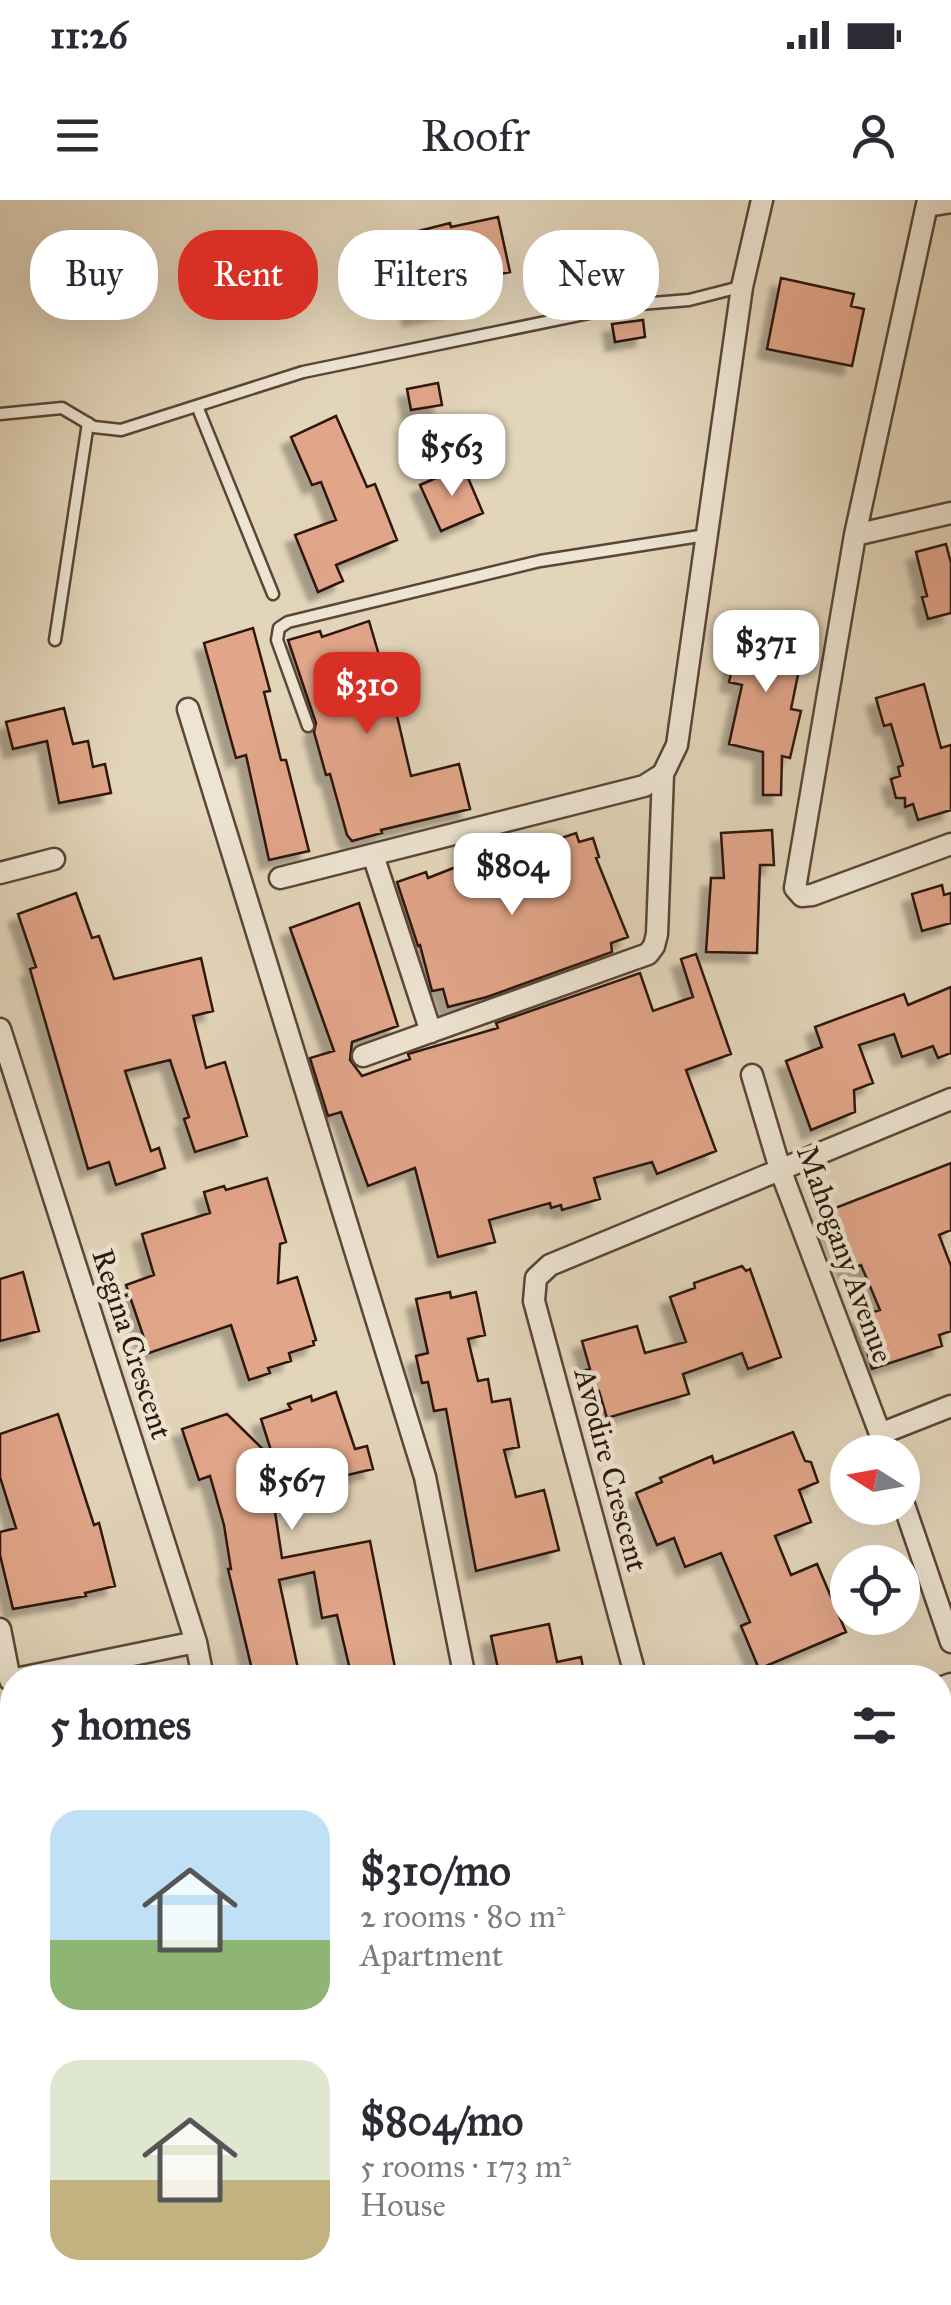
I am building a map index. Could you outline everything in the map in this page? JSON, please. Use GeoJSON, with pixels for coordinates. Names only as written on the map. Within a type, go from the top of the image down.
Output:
{"type":"FeatureCollection","features":[{"type":"Feature","properties":{"kind":"street"},"geometry":{"type":"LineString","coordinates":[[364,1056],[648,954],[657,934],[663,774],[677,745],[742,287],[762,200]]}},
{"type":"Feature","properties":{"kind":"street"},"geometry":{"type":"LineString","coordinates":[[951,202],[928,203],[856,534],[795,888],[802,896],[812,895],[951,844]]}},
{"type":"Feature","properties":{"kind":"street"},"geometry":{"type":"LineString","coordinates":[[856,534],[951,513]]}},
{"type":"Feature","properties":{"kind":"street"},"geometry":{"type":"LineString","coordinates":[[188,709],[425,1477],[462,1665]]}},
{"type":"Feature","properties":{"kind":"street"},"geometry":{"type":"LineString","coordinates":[[280,878],[644,786],[663,774]]}},
{"type":"Feature","properties":{"kind":"street"},"geometry":{"type":"LineString","coordinates":[[373,855],[431,1032]]}},
{"type":"Feature","properties":{"kind":"street"},"geometry":{"type":"LineString","coordinates":[[0,873],[54,859]]}},
{"type":"Feature","properties":{"kind":"street","name":"Regina Crescent"},"geometry":{"type":"LineString","coordinates":[[0,1029],[200,1665]]}},
{"type":"Feature","properties":{"kind":"street","name":"Mahogany Avenue"},"geometry":{"type":"LineString","coordinates":[[752,1075],[780,1169],[880,1435]]}},
{"type":"Feature","properties":{"kind":"street"},"geometry":{"type":"LineString","coordinates":[[780,1169],[951,1098]]}},
{"type":"Feature","properties":{"kind":"street","name":"Avodire Crescent"},"geometry":{"type":"LineString","coordinates":[[632,1665],[534,1302],[536,1278],[550,1265],[780,1169]]}},
{"type":"Feature","properties":{"kind":"street"},"geometry":{"type":"LineString","coordinates":[[898,1435],[951,1406]]}},
{"type":"Feature","properties":{"kind":"street"},"geometry":{"type":"LineString","coordinates":[[911,1525],[951,1642]]}},
{"type":"Feature","properties":{"kind":"street"},"geometry":{"type":"LineString","coordinates":[[0,1629],[8,1665]]}},
{"type":"Feature","properties":{"kind":"street"},"geometry":{"type":"LineString","coordinates":[[81,1665],[196,1642]]}},
{"type":"Feature","properties":{"kind":"lane"},"geometry":{"type":"LineString","coordinates":[[0,414],[62,408],[101,430],[121,430],[303,372],[628,305],[689,300],[742,287]]}},
{"type":"Feature","properties":{"kind":"lane"},"geometry":{"type":"LineString","coordinates":[[198,406],[273,594]]}},
{"type":"Feature","properties":{"kind":"lane"},"geometry":{"type":"LineString","coordinates":[[55,640],[88,423]]}},
{"type":"Feature","properties":{"kind":"lane"},"geometry":{"type":"LineString","coordinates":[[308,726],[278,640],[279,628],[288,622],[540,561],[708,534]]}},
{"type":"Feature","properties":{"kind":"building"},"geometry":{"type":"Polygon","coordinates":[[[498,217],[501,230],[423,230],[450,223],[451,227],[498,217]]]}},
{"type":"Feature","properties":{"kind":"building"},"geometry":{"type":"Polygon","coordinates":[[[503,240],[510,272],[503,273],[503,240]]]}},
{"type":"Feature","properties":{"kind":"building"},"geometry":{"type":"Polygon","coordinates":[[[781,278],[854,294],[851,306],[864,309],[852,366],[767,349],[781,278]]]}},
{"type":"Feature","properties":{"kind":"building"},"geometry":{"type":"Polygon","coordinates":[[[643,320],[645,337],[615,342],[612,324],[643,320]]]}},
{"type":"Feature","properties":{"kind":"building"},"geometry":{"type":"Polygon","coordinates":[[[438,383],[442,405],[411,410],[407,389],[438,383]]]}},
{"type":"Feature","properties":{"kind":"building"},"geometry":{"type":"Polygon","coordinates":[[[336,416],[367,487],[375,484],[397,540],[336,565],[343,581],[318,592],[295,535],[336,520],[321,482],[312,485],[291,437],[336,416]]]}},
{"type":"Feature","properties":{"kind":"building"},"geometry":{"type":"Polygon","coordinates":[[[463,466],[483,513],[441,531],[420,485],[463,466]]]}},
{"type":"Feature","properties":{"kind":"building"},"geometry":{"type":"Polygon","coordinates":[[[946,544],[951,563],[951,613],[928,619],[922,597],[927,596],[916,552],[946,544]]]}},
{"type":"Feature","properties":{"kind":"building"},"geometry":{"type":"Polygon","coordinates":[[[737,619],[801,631],[794,663],[800,665],[791,709],[801,711],[790,758],[782,756],[781,795],[763,795],[763,752],[729,744],[742,685],[729,682],[738,643],[732,642],[737,619]]]}},
{"type":"Feature","properties":{"kind":"building"},"geometry":{"type":"Polygon","coordinates":[[[369,621],[411,776],[459,764],[470,809],[381,830],[382,833],[352,841],[330,774],[326,775],[314,732],[316,723],[288,640],[320,631],[322,637],[369,621]]]}},
{"type":"Feature","properties":{"kind":"building"},"geometry":{"type":"Polygon","coordinates":[[[253,628],[270,691],[264,692],[281,760],[286,760],[309,851],[269,860],[246,755],[236,758],[204,643],[253,628]]]}},
{"type":"Feature","properties":{"kind":"building"},"geometry":{"type":"Polygon","coordinates":[[[924,684],[941,748],[951,745],[951,810],[918,820],[913,804],[905,807],[905,798],[896,798],[891,779],[900,776],[898,767],[903,765],[891,724],[884,726],[876,698],[924,684]]]}},
{"type":"Feature","properties":{"kind":"building"},"geometry":{"type":"Polygon","coordinates":[[[64,708],[73,744],[88,741],[93,767],[105,764],[111,793],[59,803],[47,741],[13,749],[6,722],[64,708]]]}},
{"type":"Feature","properties":{"kind":"building"},"geometry":{"type":"Polygon","coordinates":[[[772,830],[774,865],[760,865],[757,953],[706,952],[711,878],[724,878],[721,833],[772,830]]]}},
{"type":"Feature","properties":{"kind":"building"},"geometry":{"type":"Polygon","coordinates":[[[576,833],[579,842],[593,838],[599,857],[596,858],[628,937],[611,943],[612,952],[448,1007],[443,989],[432,991],[397,882],[426,872],[428,878],[502,849],[505,857],[576,833]]]}},
{"type":"Feature","properties":{"kind":"building"},"geometry":{"type":"Polygon","coordinates":[[[942,885],[944,895],[951,893],[951,923],[922,931],[912,894],[942,885]]]}},
{"type":"Feature","properties":{"kind":"building"},"geometry":{"type":"Polygon","coordinates":[[[76,893],[92,938],[99,936],[114,979],[201,958],[213,1011],[193,1016],[206,1068],[225,1062],[247,1136],[195,1152],[184,1119],[189,1117],[170,1060],[125,1071],[151,1151],[159,1148],[165,1168],[116,1185],[109,1162],[88,1169],[30,969],[36,967],[18,914],[76,893]]]}},
{"type":"Feature","properties":{"kind":"building"},"geometry":{"type":"Polygon","coordinates":[[[359,903],[398,1026],[352,1042],[350,1060],[362,1076],[410,1059],[408,1054],[498,1028],[496,1023],[640,973],[653,1011],[693,997],[681,959],[696,954],[731,1054],[686,1070],[716,1151],[657,1174],[652,1162],[594,1178],[600,1199],[562,1210],[561,1205],[551,1208],[550,1203],[489,1220],[495,1242],[438,1257],[415,1168],[368,1186],[341,1112],[328,1116],[310,1058],[334,1051],[290,928],[359,903]]]}},
{"type":"Feature","properties":{"kind":"building"},"geometry":{"type":"Polygon","coordinates":[[[951,987],[951,1053],[938,1058],[933,1046],[902,1057],[894,1034],[859,1045],[873,1083],[854,1090],[855,1112],[811,1130],[786,1061],[822,1047],[815,1027],[904,994],[908,1005],[951,987]]]}},
{"type":"Feature","properties":{"kind":"building"},"geometry":{"type":"Polygon","coordinates":[[[951,1163],[951,1230],[939,1235],[951,1266],[951,1331],[939,1335],[942,1346],[872,1369],[857,1317],[880,1310],[861,1265],[848,1270],[825,1212],[951,1163]]]}},
{"type":"Feature","properties":{"kind":"building"},"geometry":{"type":"Polygon","coordinates":[[[267,1178],[286,1242],[280,1244],[278,1283],[297,1277],[316,1340],[314,1345],[289,1353],[291,1361],[268,1368],[270,1373],[249,1380],[231,1325],[149,1353],[126,1285],[154,1275],[142,1234],[210,1213],[204,1192],[267,1178]]]}},
{"type":"Feature","properties":{"kind":"building"},"geometry":{"type":"Polygon","coordinates":[[[742,1266],[746,1271],[750,1269],[781,1357],[748,1369],[742,1353],[683,1374],[689,1394],[607,1418],[599,1391],[592,1392],[582,1341],[637,1326],[645,1353],[686,1342],[670,1297],[695,1288],[694,1283],[742,1266]]]}},
{"type":"Feature","properties":{"kind":"building"},"geometry":{"type":"Polygon","coordinates":[[[23,1272],[39,1331],[0,1341],[0,1279],[23,1272]]]}},
{"type":"Feature","properties":{"kind":"building"},"geometry":{"type":"Polygon","coordinates":[[[450,1292],[451,1298],[476,1292],[485,1335],[468,1339],[478,1381],[488,1379],[492,1402],[510,1399],[519,1447],[504,1450],[516,1497],[544,1490],[559,1550],[476,1571],[446,1409],[434,1411],[428,1382],[422,1383],[416,1356],[428,1353],[416,1299],[450,1292]]]}},
{"type":"Feature","properties":{"kind":"building"},"geometry":{"type":"Polygon","coordinates":[[[336,1392],[355,1449],[367,1446],[373,1469],[343,1476],[346,1481],[274,1505],[282,1558],[370,1541],[394,1665],[349,1665],[337,1615],[322,1618],[314,1572],[279,1580],[297,1665],[251,1665],[228,1569],[224,1525],[210,1476],[199,1480],[182,1429],[227,1414],[274,1460],[261,1419],[291,1409],[288,1404],[311,1396],[312,1401],[336,1392]]]}},
{"type":"Feature","properties":{"kind":"building"},"geometry":{"type":"Polygon","coordinates":[[[58,1414],[94,1525],[99,1523],[115,1586],[85,1593],[86,1596],[13,1609],[0,1555],[0,1532],[16,1528],[0,1477],[0,1434],[58,1414]]]}},
{"type":"Feature","properties":{"kind":"building"},"geometry":{"type":"Polygon","coordinates":[[[793,1432],[818,1482],[799,1490],[811,1522],[775,1536],[791,1575],[817,1564],[830,1594],[830,1635],[839,1635],[768,1665],[757,1665],[741,1626],[750,1622],[721,1553],[685,1567],[674,1538],[657,1545],[636,1493],[712,1456],[714,1463],[793,1432]]]}},
{"type":"Feature","properties":{"kind":"building"},"geometry":{"type":"Polygon","coordinates":[[[549,1624],[557,1662],[581,1657],[583,1665],[497,1665],[491,1636],[549,1624]]]}}]}
